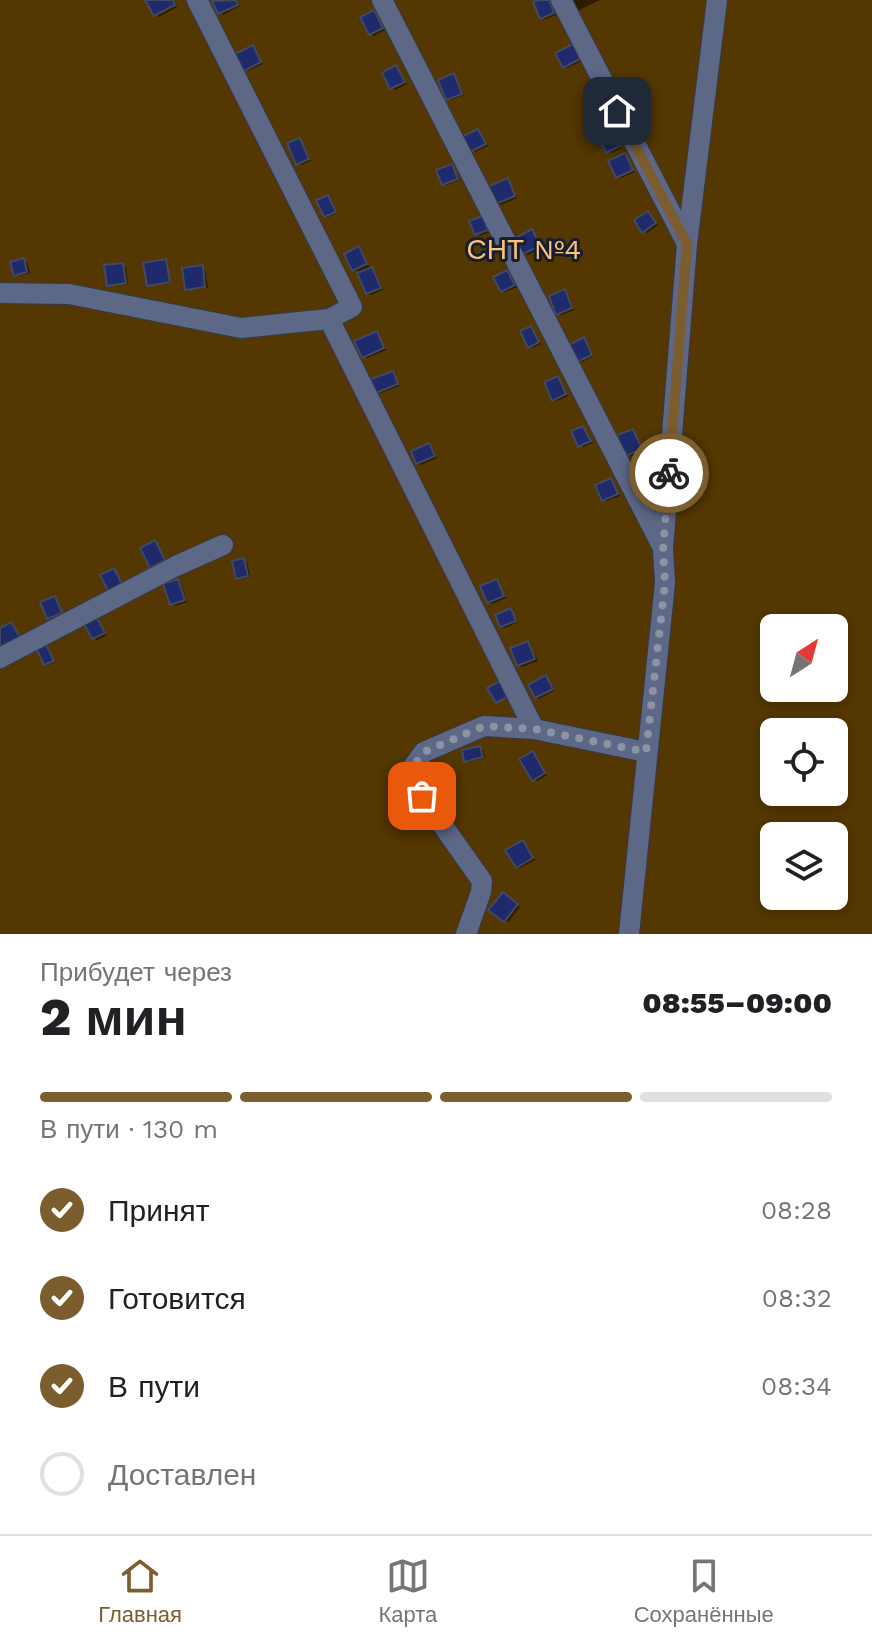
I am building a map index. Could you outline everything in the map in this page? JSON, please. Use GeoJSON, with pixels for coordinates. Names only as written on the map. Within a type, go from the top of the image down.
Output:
{"type":"FeatureCollection","features":[{"type":"Feature","properties":{"kind":"street"},"geometry":{"type":"LineString","coordinates":[[0,293],[69,294],[241,328],[329,319],[352,307],[197,0]]}},
{"type":"Feature","properties":{"kind":"street"},"geometry":{"type":"LineString","coordinates":[[382,0],[663,549]]}},
{"type":"Feature","properties":{"kind":"street"},"geometry":{"type":"LineString","coordinates":[[561,0],[687,244]]}},
{"type":"Feature","properties":{"kind":"street"},"geometry":{"type":"LineString","coordinates":[[629,934],[665,583],[663,549],[687,244],[717,0]]}},
{"type":"Feature","properties":{"kind":"street"},"geometry":{"type":"LineString","coordinates":[[329,319],[534,729]]}},
{"type":"Feature","properties":{"kind":"street"},"geometry":{"type":"LineString","coordinates":[[0,658],[176,566],[223,545]]}},
{"type":"Feature","properties":{"kind":"street"},"geometry":{"type":"LineString","coordinates":[[466,934],[482,881],[407,775],[424,752],[484,726],[534,729],[646,752]]}},
{"type":"Feature","properties":{"kind":"green space","name":"СНТ №4"},"geometry":{"type":"Polygon","coordinates":[[[0,0],[872,0],[872,934],[0,934],[0,0]]]}},
{"type":"Feature","properties":{"kind":"building"},"geometry":{"type":"Polygon","coordinates":[[[145,0],[173,0],[175,5],[154,16],[145,0]]]}},
{"type":"Feature","properties":{"kind":"building"},"geometry":{"type":"Polygon","coordinates":[[[236,0],[238,5],[218,14],[212,1],[236,0]]]}},
{"type":"Feature","properties":{"kind":"building"},"geometry":{"type":"Polygon","coordinates":[[[549,0],[554,13],[540,19],[533,2],[549,0]]]}},
{"type":"Feature","properties":{"kind":"building"},"geometry":{"type":"Polygon","coordinates":[[[374,10],[383,28],[369,35],[360,17],[374,10]]]}},
{"type":"Feature","properties":{"kind":"building"},"geometry":{"type":"Polygon","coordinates":[[[573,44],[580,59],[563,68],[555,53],[573,44]]]}},
{"type":"Feature","properties":{"kind":"building"},"geometry":{"type":"Polygon","coordinates":[[[253,45],[261,62],[244,71],[235,54],[253,45]]]}},
{"type":"Feature","properties":{"kind":"building"},"geometry":{"type":"Polygon","coordinates":[[[396,65],[405,82],[390,89],[382,73],[396,65]]]}},
{"type":"Feature","properties":{"kind":"building"},"geometry":{"type":"Polygon","coordinates":[[[454,73],[462,94],[446,100],[438,80],[454,73]]]}},
{"type":"Feature","properties":{"kind":"building"},"geometry":{"type":"Polygon","coordinates":[[[478,129],[486,144],[470,152],[463,136],[478,129]]]}},
{"type":"Feature","properties":{"kind":"building"},"geometry":{"type":"Polygon","coordinates":[[[614,135],[620,146],[606,153],[601,142],[614,135]]]}},
{"type":"Feature","properties":{"kind":"building"},"geometry":{"type":"Polygon","coordinates":[[[300,138],[309,159],[296,165],[287,143],[300,138]]]}},
{"type":"Feature","properties":{"kind":"building"},"geometry":{"type":"Polygon","coordinates":[[[625,153],[633,170],[616,178],[608,161],[625,153]]]}},
{"type":"Feature","properties":{"kind":"building"},"geometry":{"type":"Polygon","coordinates":[[[452,164],[458,179],[442,185],[436,170],[452,164]]]}},
{"type":"Feature","properties":{"kind":"building"},"geometry":{"type":"Polygon","coordinates":[[[508,178],[515,196],[496,204],[489,186],[508,178]]]}},
{"type":"Feature","properties":{"kind":"building"},"geometry":{"type":"Polygon","coordinates":[[[328,195],[336,212],[324,217],[316,200],[328,195]]]}},
{"type":"Feature","properties":{"kind":"building"},"geometry":{"type":"Polygon","coordinates":[[[648,211],[656,223],[642,233],[634,220],[648,211]]]}},
{"type":"Feature","properties":{"kind":"building"},"geometry":{"type":"Polygon","coordinates":[[[482,216],[488,230],[475,235],[469,221],[482,216]]]}},
{"type":"Feature","properties":{"kind":"building"},"geometry":{"type":"Polygon","coordinates":[[[532,229],[540,246],[523,254],[515,238],[532,229]]]}},
{"type":"Feature","properties":{"kind":"building"},"geometry":{"type":"Polygon","coordinates":[[[359,246],[367,264],[352,271],[344,254],[359,246]]]}},
{"type":"Feature","properties":{"kind":"building"},"geometry":{"type":"Polygon","coordinates":[[[24,258],[27,272],[14,276],[10,262],[24,258]]]}},
{"type":"Feature","properties":{"kind":"building"},"geometry":{"type":"Polygon","coordinates":[[[166,259],[170,282],[147,286],[143,263],[166,259]]]}},
{"type":"Feature","properties":{"kind":"building"},"geometry":{"type":"Polygon","coordinates":[[[123,263],[126,283],[107,286],[104,265],[123,263]]]}},
{"type":"Feature","properties":{"kind":"building"},"geometry":{"type":"Polygon","coordinates":[[[203,265],[205,287],[185,290],[182,268],[203,265]]]}},
{"type":"Feature","properties":{"kind":"building"},"geometry":{"type":"Polygon","coordinates":[[[372,267],[381,288],[366,294],[357,273],[372,267]]]}},
{"type":"Feature","properties":{"kind":"building"},"geometry":{"type":"Polygon","coordinates":[[[507,270],[515,285],[501,292],[493,277],[507,270]]]}},
{"type":"Feature","properties":{"kind":"building"},"geometry":{"type":"Polygon","coordinates":[[[565,289],[572,308],[556,315],[549,296],[565,289]]]}},
{"type":"Feature","properties":{"kind":"building"},"geometry":{"type":"Polygon","coordinates":[[[531,326],[539,342],[528,348],[520,331],[531,326]]]}},
{"type":"Feature","properties":{"kind":"building"},"geometry":{"type":"Polygon","coordinates":[[[377,331],[384,348],[362,358],[354,341],[377,331]]]}},
{"type":"Feature","properties":{"kind":"building"},"geometry":{"type":"Polygon","coordinates":[[[584,337],[592,355],[577,362],[569,345],[584,337]]]}},
{"type":"Feature","properties":{"kind":"building"},"geometry":{"type":"Polygon","coordinates":[[[393,371],[398,384],[376,393],[371,379],[393,371]]]}},
{"type":"Feature","properties":{"kind":"building"},"geometry":{"type":"Polygon","coordinates":[[[558,376],[566,394],[552,401],[544,382],[558,376]]]}},
{"type":"Feature","properties":{"kind":"building"},"geometry":{"type":"Polygon","coordinates":[[[583,426],[591,441],[578,447],[571,431],[583,426]]]}},
{"type":"Feature","properties":{"kind":"building"},"geometry":{"type":"Polygon","coordinates":[[[633,429],[642,449],[626,456],[617,435],[633,429]]]}},
{"type":"Feature","properties":{"kind":"building"},"geometry":{"type":"Polygon","coordinates":[[[429,443],[435,456],[416,464],[411,451],[429,443]]]}},
{"type":"Feature","properties":{"kind":"building"},"geometry":{"type":"Polygon","coordinates":[[[611,478],[618,494],[602,501],[595,485],[611,478]]]}},
{"type":"Feature","properties":{"kind":"building"},"geometry":{"type":"Polygon","coordinates":[[[155,540],[165,560],[150,568],[140,548],[155,540]]]}},
{"type":"Feature","properties":{"kind":"building"},"geometry":{"type":"Polygon","coordinates":[[[244,558],[248,576],[236,579],[232,561],[244,558]]]}},
{"type":"Feature","properties":{"kind":"building"},"geometry":{"type":"Polygon","coordinates":[[[114,568],[122,584],[108,591],[100,575],[114,568]]]}},
{"type":"Feature","properties":{"kind":"building"},"geometry":{"type":"Polygon","coordinates":[[[178,579],[185,600],[170,605],[163,584],[178,579]]]}},
{"type":"Feature","properties":{"kind":"building"},"geometry":{"type":"Polygon","coordinates":[[[497,579],[504,596],[487,603],[480,586],[497,579]]]}},
{"type":"Feature","properties":{"kind":"building"},"geometry":{"type":"Polygon","coordinates":[[[55,596],[62,613],[47,619],[40,602],[55,596]]]}},
{"type":"Feature","properties":{"kind":"building"},"geometry":{"type":"Polygon","coordinates":[[[511,608],[516,621],[500,627],[495,615],[511,608]]]}},
{"type":"Feature","properties":{"kind":"building"},"geometry":{"type":"Polygon","coordinates":[[[96,616],[105,633],[92,639],[83,622],[96,616]]]}},
{"type":"Feature","properties":{"kind":"building"},"geometry":{"type":"Polygon","coordinates":[[[11,622],[20,637],[0,648],[0,628],[11,622]]]}},
{"type":"Feature","properties":{"kind":"building"},"geometry":{"type":"Polygon","coordinates":[[[528,641],[535,659],[517,666],[510,648],[528,641]]]}},
{"type":"Feature","properties":{"kind":"building"},"geometry":{"type":"Polygon","coordinates":[[[46,644],[54,661],[44,665],[36,648],[46,644]]]}},
{"type":"Feature","properties":{"kind":"building"},"geometry":{"type":"Polygon","coordinates":[[[546,675],[553,689],[535,698],[528,685],[546,675]]]}},
{"type":"Feature","properties":{"kind":"building"},"geometry":{"type":"Polygon","coordinates":[[[500,681],[509,696],[496,703],[487,688],[500,681]]]}},
{"type":"Feature","properties":{"kind":"building"},"geometry":{"type":"Polygon","coordinates":[[[480,746],[483,757],[464,762],[462,750],[480,746]]]}},
{"type":"Feature","properties":{"kind":"building"},"geometry":{"type":"Polygon","coordinates":[[[533,751],[545,773],[532,781],[519,759],[533,751]]]}},
{"type":"Feature","properties":{"kind":"building"},"geometry":{"type":"Polygon","coordinates":[[[445,774],[455,789],[441,798],[431,784],[445,774]]]}},
{"type":"Feature","properties":{"kind":"building"},"geometry":{"type":"Polygon","coordinates":[[[523,840],[533,858],[516,868],[505,850],[523,840]]]}},
{"type":"Feature","properties":{"kind":"building"},"geometry":{"type":"Polygon","coordinates":[[[503,892],[518,904],[504,922],[488,910],[503,892]]]}},
{"type":"Feature","properties":{"kind":"way so far"},"geometry":{"type":"LineString","coordinates":[[422,796],[407,775],[424,752],[484,726],[534,729],[646,752],[665,583],[663,549],[669,473]]}},
{"type":"Feature","properties":{"kind":"route"},"geometry":{"type":"LineString","coordinates":[[617,111],[687,244],[669,473]]}}]}
